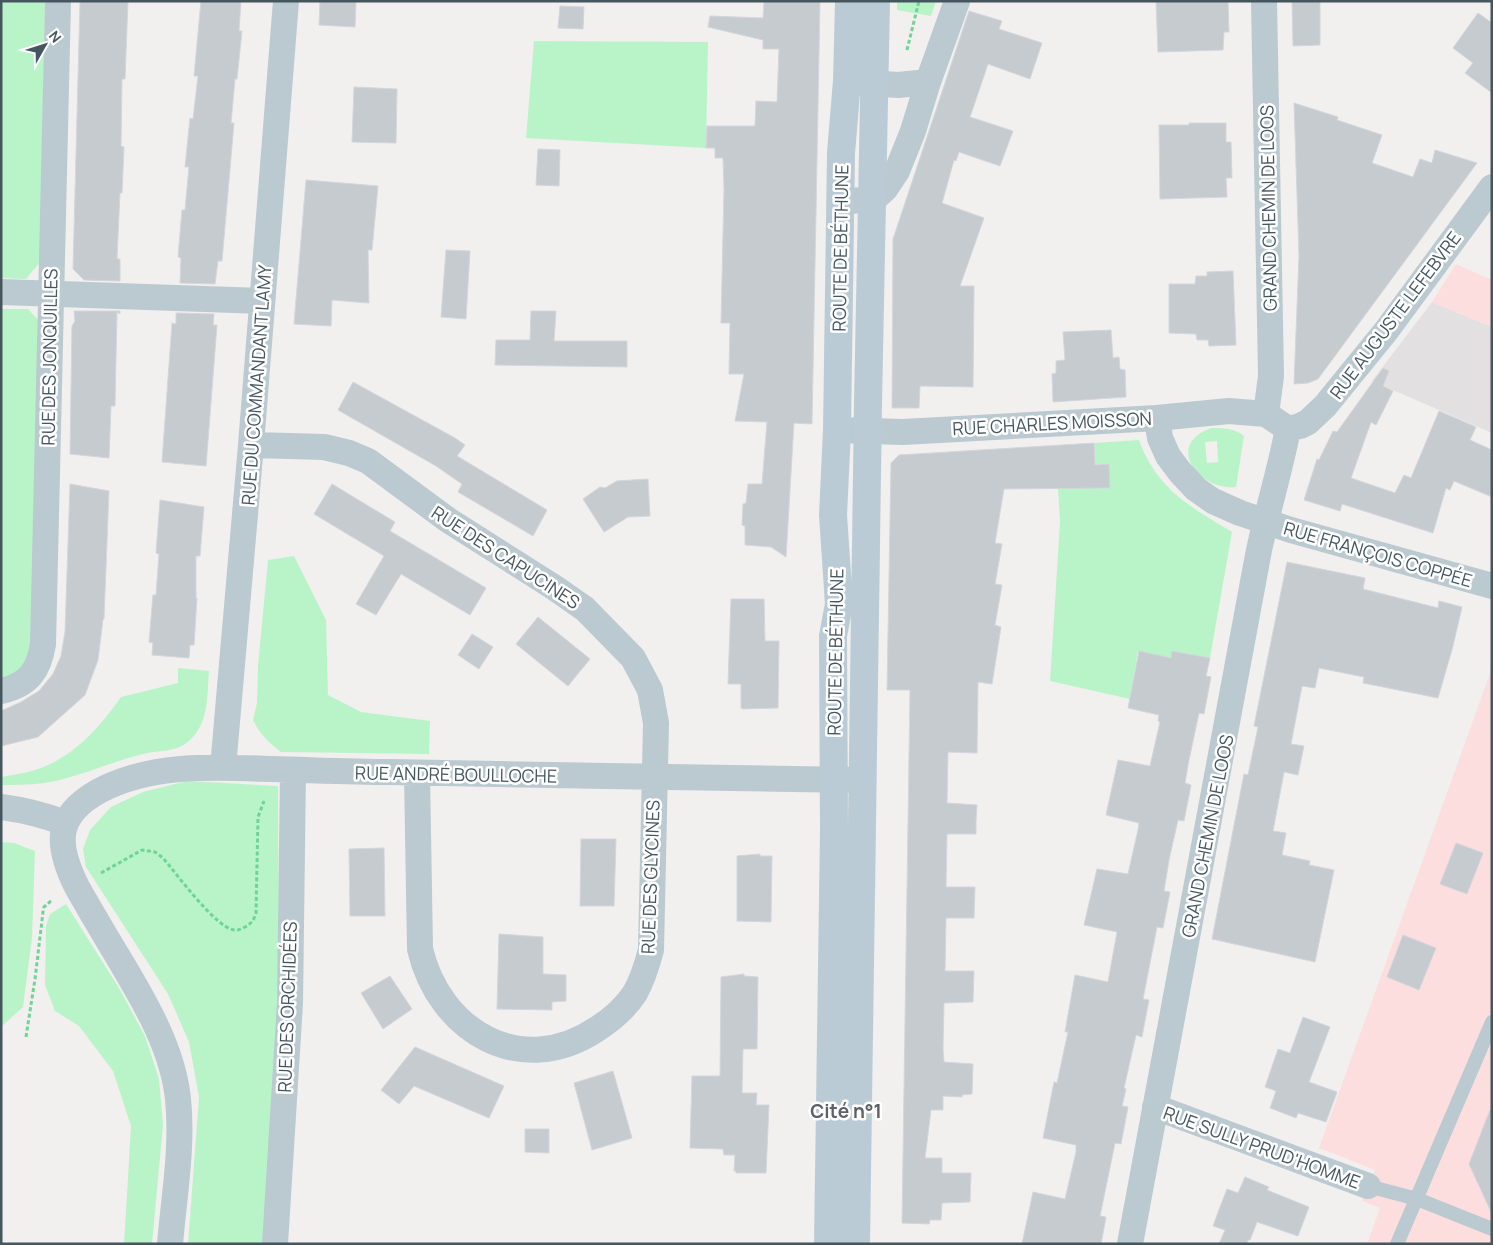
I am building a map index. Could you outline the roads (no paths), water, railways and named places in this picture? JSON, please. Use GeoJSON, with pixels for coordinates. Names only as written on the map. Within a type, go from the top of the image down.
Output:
{"type":"FeatureCollection","features":[{"type":"Feature","properties":{"kind":"main road","name":"ROUTE DE BÉTHUNE"},"geometry":{"type":"LineString","coordinates":[[828,1244],[834,779],[833,636],[839,604],[833,515],[837,430],[842,153],[847,81],[849,1]]}},
{"type":"Feature","properties":{"kind":"main road","name":"ROUTE DE BÉTHUNE"},"geometry":{"type":"LineString","coordinates":[[856,1244],[873,200],[887,84],[876,1]]}},
{"type":"Feature","properties":{"kind":"street","name":"RUE DES JONQUILLES"},"geometry":{"type":"LineString","coordinates":[[1,691],[11,689],[25,681],[33,673],[40,661],[43,644],[58,1]]}},
{"type":"Feature","properties":{"kind":"street","name":"RUE DU COMMANDANT LAMY"},"geometry":{"type":"LineString","coordinates":[[223,768],[286,1]]}},
{"type":"Feature","properties":{"kind":"street"},"geometry":{"type":"LineString","coordinates":[[841,201],[873,200],[885,189],[898,171],[957,1]]}},
{"type":"Feature","properties":{"kind":"street","name":"GRAND CHEMIN DE LOOS"},"geometry":{"type":"LineString","coordinates":[[1264,1],[1271,376],[1266,414]]}},
{"type":"Feature","properties":{"kind":"street"},"geometry":{"type":"LineString","coordinates":[[847,81],[887,84],[928,82]]}},
{"type":"Feature","properties":{"kind":"street","name":"RUE AUGUSTE LEFEBVRE"},"geometry":{"type":"LineString","coordinates":[[1288,429],[1308,422],[1325,406],[1386,331],[1492,187]]}},
{"type":"Feature","properties":{"kind":"street"},"geometry":{"type":"LineString","coordinates":[[1,292],[262,301]]}},
{"type":"Feature","properties":{"kind":"street","name":"RUE CHARLES MOISSON"},"geometry":{"type":"LineString","coordinates":[[837,430],[903,432],[1158,418],[1229,411],[1266,414]]}},
{"type":"Feature","properties":{"kind":"street"},"geometry":{"type":"LineString","coordinates":[[1266,414],[1288,429]]}},
{"type":"Feature","properties":{"kind":"street","name":"RUE FRANÇOIS COPPÉE"},"geometry":{"type":"LineString","coordinates":[[1158,418],[1160,438],[1168,456],[1196,489],[1213,501],[1240,514],[1292,530],[1492,586]]}},
{"type":"Feature","properties":{"kind":"street","name":"GRAND CHEMIN DE LOOS"},"geometry":{"type":"LineString","coordinates":[[1130,1244],[1265,521],[1277,481],[1288,429]]}},
{"type":"Feature","properties":{"kind":"street","name":"RUE DES CAPUCINES"},"geometry":{"type":"LineString","coordinates":[[251,445],[324,447],[348,453],[368,462],[448,520],[585,609],[633,658],[650,690],[656,723],[654,777]]}},
{"type":"Feature","properties":{"kind":"street","name":"RUE ANDRÉ BOULLOCHE"},"geometry":{"type":"LineString","coordinates":[[65,823],[70,815],[100,791],[134,778],[166,770],[223,768],[292,781],[417,773],[863,780]]}},
{"type":"Feature","properties":{"kind":"street","name":"RUE DES GLYCINES"},"geometry":{"type":"LineString","coordinates":[[417,773],[420,949],[424,968],[432,986],[444,1004],[462,1022],[480,1035],[502,1046],[523,1049],[549,1048],[572,1043],[588,1036],[607,1023],[622,1009],[634,993],[644,972],[651,950],[654,777]]}},
{"type":"Feature","properties":{"kind":"street","name":"RUE DES ORCHIDÉES"},"geometry":{"type":"LineString","coordinates":[[274,1244],[290,1003],[292,781]]}},
{"type":"Feature","properties":{"kind":"street"},"geometry":{"type":"LineString","coordinates":[[1,808],[23,810],[65,823],[62,848],[67,867],[160,1032],[178,1097],[180,1127],[170,1244]]}},
{"type":"Feature","properties":{"kind":"street","name":"RUE SULLY PRUD'HOMME"},"geometry":{"type":"LineString","coordinates":[[1155,1107],[1368,1186]]}},
{"type":"Feature","properties":{"kind":"lane"},"geometry":{"type":"LineString","coordinates":[[1397,1244],[1492,1022]]}},
{"type":"Feature","properties":{"kind":"lane"},"geometry":{"type":"LineString","coordinates":[[1368,1186],[1417,1199],[1492,1229]]}},
{"type":"Feature","properties":{"kind":"district","name":"Cité n°1"},"geometry":{"type":"Point","coordinates":[846,1111]}}]}
